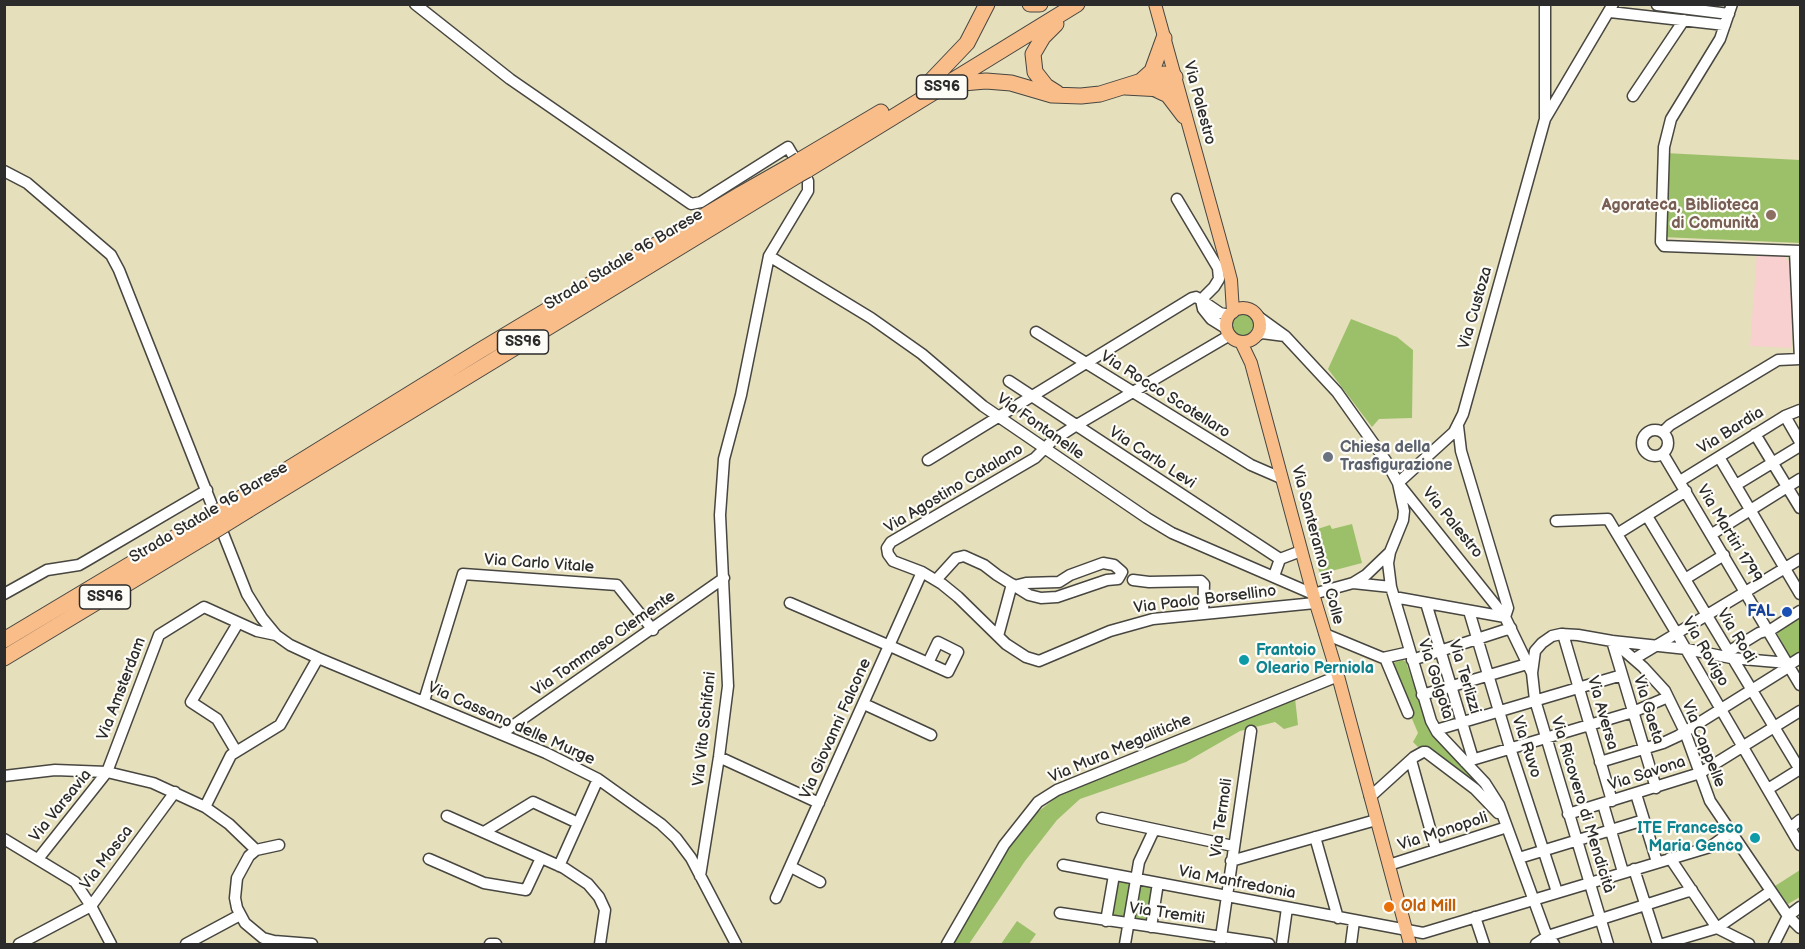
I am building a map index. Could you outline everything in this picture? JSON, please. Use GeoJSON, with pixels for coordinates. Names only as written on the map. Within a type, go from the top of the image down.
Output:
{"type":"FeatureCollection","features":[{"type":"Feature","properties":{"kind":"highway"},"geometry":{"type":"LineString","coordinates":[[926,86],[967,43],[987,4]]}},
{"type":"Feature","properties":{"kind":"highway"},"geometry":{"type":"LineString","coordinates":[[1030,4],[1040,4]]}},
{"type":"Feature","properties":{"kind":"highway"},"geometry":{"type":"LineString","coordinates":[[1062,97],[1046,86],[1035,72],[1033,54],[1069,5]]}},
{"type":"Feature","properties":{"kind":"highway","name":"Strada Statale 96 Barese"},"geometry":{"type":"LineString","coordinates":[[799,168],[926,86],[1069,5]]}},
{"type":"Feature","properties":{"kind":"highway","name":"Strada Statale 96 Barese"},"geometry":{"type":"LineString","coordinates":[[4,658],[245,503],[799,168],[945,85],[1069,5]]}},
{"type":"Feature","properties":{"kind":"highway"},"geometry":{"type":"LineString","coordinates":[[1147,84],[1164,38]]}},
{"type":"Feature","properties":{"kind":"highway"},"geometry":{"type":"LineString","coordinates":[[945,85],[986,81],[1011,83],[1062,97],[1100,94],[1147,84],[1164,74],[1175,77]]}},
{"type":"Feature","properties":{"kind":"highway"},"geometry":{"type":"LineString","coordinates":[[1147,84],[1168,95],[1184,116]]}},
{"type":"Feature","properties":{"kind":"highway","name":"Strada Statale 96 Barese"},"geometry":{"type":"LineString","coordinates":[[4,640],[204,529]]}},
{"type":"Feature","properties":{"kind":"main road","name":"Via Palestro"},"geometry":{"type":"LineString","coordinates":[[1155,4],[1230,280],[1231,314]]}},
{"type":"Feature","properties":{"kind":"main road","name":"Via Palestro"},"geometry":{"type":"LineString","coordinates":[[1230,280],[1252,312]]}},
{"type":"Feature","properties":{"kind":"main road"},"geometry":{"type":"LineString","coordinates":[[1238,310],[1252,312],[1260,323],[1250,339],[1228,332],[1231,314],[1238,310]]}},
{"type":"Feature","properties":{"kind":"main road","name":"Via Santeramo in Colle"},"geometry":{"type":"LineString","coordinates":[[1250,339],[1251,363],[1281,478],[1338,676],[1410,945]]}},
{"type":"Feature","properties":{"kind":"street","name":"Via Vito Schifani"},"geometry":{"type":"LineString","coordinates":[[415,4],[510,79],[692,204],[701,202],[788,147],[808,181],[809,188],[769,256],[741,395],[724,459],[720,515],[728,686],[700,876]]}},
{"type":"Feature","properties":{"kind":"street"},"geometry":{"type":"LineString","coordinates":[[1545,4],[1545,119]]}},
{"type":"Feature","properties":{"kind":"street"},"geometry":{"type":"LineString","coordinates":[[1652,16],[1657,5],[1729,15]]}},
{"type":"Feature","properties":{"kind":"street"},"geometry":{"type":"LineString","coordinates":[[1545,119],[1612,7],[1684,20],[1729,15]]}},
{"type":"Feature","properties":{"kind":"street"},"geometry":{"type":"LineString","coordinates":[[1663,454],[1669,443],[1664,432],[1670,425],[1778,360],[1800,359],[1798,252],[1662,244],[1664,147],[1671,119],[1720,39],[1729,15]]}},
{"type":"Feature","properties":{"kind":"street"},"geometry":{"type":"LineString","coordinates":[[1633,96],[1684,20]]}},
{"type":"Feature","properties":{"kind":"street","name":"Via Custoza"},"geometry":{"type":"LineString","coordinates":[[1458,426],[1545,119]]}},
{"type":"Feature","properties":{"kind":"street"},"geometry":{"type":"LineString","coordinates":[[4,171],[27,183],[111,255],[124,281],[247,594],[276,636]]}},
{"type":"Feature","properties":{"kind":"street"},"geometry":{"type":"LineString","coordinates":[[1177,199],[1218,268],[1219,279],[1201,300]]}},
{"type":"Feature","properties":{"kind":"street","name":"Via Fontanelle"},"geometry":{"type":"LineString","coordinates":[[769,256],[879,323],[922,354],[983,406],[1159,526],[1274,576],[1314,599]]}},
{"type":"Feature","properties":{"kind":"street"},"geometry":{"type":"LineString","coordinates":[[928,460],[1191,298],[1196,297],[1220,313],[1231,314]]}},
{"type":"Feature","properties":{"kind":"street"},"geometry":{"type":"LineString","coordinates":[[1044,448],[1075,426],[1228,332],[1211,319],[1203,309],[1201,300]]}},
{"type":"Feature","properties":{"kind":"street","name":"Via Palestro"},"geometry":{"type":"LineString","coordinates":[[1252,312],[1285,336],[1337,392],[1386,461],[1398,483],[1505,617]]}},
{"type":"Feature","properties":{"kind":"street","name":"Via Rocco Scotellaro"},"geometry":{"type":"LineString","coordinates":[[1036,332],[1251,465],[1281,478]]}},
{"type":"Feature","properties":{"kind":"street"},"geometry":{"type":"LineString","coordinates":[[1250,339],[1262,333],[1285,336]]}},
{"type":"Feature","properties":{"kind":"street","name":"Via Carlo Levi"},"geometry":{"type":"LineString","coordinates":[[1009,381],[1280,559]]}},
{"type":"Feature","properties":{"kind":"street","name":"Via Bardia"},"geometry":{"type":"LineString","coordinates":[[1617,534],[1647,516],[1719,457],[1785,416],[1800,410]]}},
{"type":"Feature","properties":{"kind":"street"},"geometry":{"type":"LineString","coordinates":[[1736,485],[1800,444],[1785,416]]}},
{"type":"Feature","properties":{"kind":"street"},"geometry":{"type":"LineString","coordinates":[[1353,583],[1366,575],[1390,552],[1403,520],[1404,511],[1398,483],[1458,426]]}},
{"type":"Feature","properties":{"kind":"street","name":"Via Ricovero di Mendicità"},"geometry":{"type":"LineString","coordinates":[[1458,426],[1461,451],[1508,608],[1505,617],[1531,668],[1535,700],[1608,945]]}},
{"type":"Feature","properties":{"kind":"street","name":"Via Martiri 1799"},"geometry":{"type":"LineString","coordinates":[[1664,432],[1656,429],[1647,432],[1642,439],[1646,452],[1654,456],[1663,454],[1800,685]]}},
{"type":"Feature","properties":{"kind":"street"},"geometry":{"type":"LineString","coordinates":[[1755,434],[1800,508]]}},
{"type":"Feature","properties":{"kind":"street","name":"Via Agostino Catalano"},"geometry":{"type":"LineString","coordinates":[[922,572],[893,561],[887,551],[888,544],[1035,458],[1044,448]]}},
{"type":"Feature","properties":{"kind":"street"},"geometry":{"type":"LineString","coordinates":[[1719,457],[1800,594]]}},
{"type":"Feature","properties":{"kind":"street"},"geometry":{"type":"LineString","coordinates":[[1712,534],[1800,479]]}},
{"type":"Feature","properties":{"kind":"street"},"geometry":{"type":"LineString","coordinates":[[4,594],[47,570],[79,565],[207,490]]}},
{"type":"Feature","properties":{"kind":"street","name":"Via Rodi"},"geometry":{"type":"LineString","coordinates":[[1647,516],[1800,770]]}},
{"type":"Feature","properties":{"kind":"street","name":"Via Rovigo"},"geometry":{"type":"LineString","coordinates":[[1556,521],[1608,519],[1687,649],[1800,845]]}},
{"type":"Feature","properties":{"kind":"street"},"geometry":{"type":"LineString","coordinates":[[1274,576],[1280,559],[1301,551]]}},
{"type":"Feature","properties":{"kind":"street","name":"Via Golgota"},"geometry":{"type":"LineString","coordinates":[[1390,552],[1388,563],[1393,592],[1431,722],[1436,730],[1469,761],[1499,805],[1551,940]]}},
{"type":"Feature","properties":{"kind":"street"},"geometry":{"type":"LineString","coordinates":[[1685,579],[1724,555]]}},
{"type":"Feature","properties":{"kind":"street"},"geometry":{"type":"LineString","coordinates":[[936,580],[956,558],[964,556],[984,565],[1029,595],[1041,598],[1057,597],[1120,576],[1149,582],[1201,581],[1204,584],[1203,613]]}},
{"type":"Feature","properties":{"kind":"street"},"geometry":{"type":"LineString","coordinates":[[1634,659],[1800,559]]}},
{"type":"Feature","properties":{"kind":"street"},"geometry":{"type":"LineString","coordinates":[[1013,585],[1059,582],[1070,574],[1103,563],[1114,565],[1120,576]]}},
{"type":"Feature","properties":{"kind":"street","name":"Via Paolo Borsellino"},"geometry":{"type":"LineString","coordinates":[[922,572],[958,597],[1018,653],[1039,660],[1136,622],[1314,599],[1353,583]]}},
{"type":"Feature","properties":{"kind":"street","name":"Via Giovanni Falcone"},"geometry":{"type":"LineString","coordinates":[[776,898],[922,572]]}},
{"type":"Feature","properties":{"kind":"street","name":"Via Carlo Vitale"},"geometry":{"type":"LineString","coordinates":[[424,701],[463,574],[617,585],[653,630]]}},
{"type":"Feature","properties":{"kind":"street","name":"Via Tommaso Clemente"},"geometry":{"type":"LineString","coordinates":[[501,734],[653,630],[724,578]]}},
{"type":"Feature","properties":{"kind":"street"},"geometry":{"type":"LineString","coordinates":[[1353,583],[1393,592],[1426,603],[1505,617]]}},
{"type":"Feature","properties":{"kind":"street"},"geometry":{"type":"LineString","coordinates":[[998,636],[1013,585]]}},
{"type":"Feature","properties":{"kind":"street"},"geometry":{"type":"LineString","coordinates":[[790,603],[928,663]]}},
{"type":"Feature","properties":{"kind":"street","name":"Via Terlizzi"},"geometry":{"type":"LineString","coordinates":[[1426,603],[1462,722],[1469,761]]}},
{"type":"Feature","properties":{"kind":"street","name":"Via Amsterdam"},"geometry":{"type":"LineString","coordinates":[[107,772],[159,635],[204,607],[238,623]]}},
{"type":"Feature","properties":{"kind":"street","name":"Via Ruvo"},"geometry":{"type":"LineString","coordinates":[[1469,611],[1510,748],[1557,892]]}},
{"type":"Feature","properties":{"kind":"street"},"geometry":{"type":"LineString","coordinates":[[1730,655],[1759,633],[1769,630],[1800,611]]}},
{"type":"Feature","properties":{"kind":"street"},"geometry":{"type":"LineString","coordinates":[[236,751],[217,719],[191,702],[238,623],[276,636]]}},
{"type":"Feature","properties":{"kind":"street"},"geometry":{"type":"LineString","coordinates":[[1325,634],[1384,658],[1441,651],[1510,628]]}},
{"type":"Feature","properties":{"kind":"street"},"geometry":{"type":"LineString","coordinates":[[1422,695],[1488,675],[1531,668],[1535,651],[1542,643],[1552,636],[1563,634],[1687,649],[1789,665]]}},
{"type":"Feature","properties":{"kind":"street","name":"Via Aversa"},"geometry":{"type":"LineString","coordinates":[[1563,634],[1600,762],[1611,830],[1623,872]]}},
{"type":"Feature","properties":{"kind":"street","name":"Via Cassano delle Murge"},"geometry":{"type":"LineString","coordinates":[[276,636],[318,658],[546,753],[598,779],[661,824],[676,838],[690,858],[736,945]]}},
{"type":"Feature","properties":{"kind":"street","name":"Via Cappelle"},"geometry":{"type":"LineString","coordinates":[[1612,641],[1659,683],[1685,732],[1710,801],[1788,916],[1800,928]]}},
{"type":"Feature","properties":{"kind":"street","name":"Via Gaeta"},"geometry":{"type":"LineString","coordinates":[[1612,641],[1656,788]]}},
{"type":"Feature","properties":{"kind":"street"},"geometry":{"type":"LineString","coordinates":[[204,807],[231,754],[280,725],[318,658]]}},
{"type":"Feature","properties":{"kind":"street"},"geometry":{"type":"LineString","coordinates":[[1384,658],[1408,713]]}},
{"type":"Feature","properties":{"kind":"street"},"geometry":{"type":"LineString","coordinates":[[1600,762],[1644,749],[1685,732],[1800,658]]}},
{"type":"Feature","properties":{"kind":"street"},"geometry":{"type":"LineString","coordinates":[[1436,730],[1622,675]]}},
{"type":"Feature","properties":{"kind":"street","name":"Via Mura Megalitiche"},"geometry":{"type":"LineString","coordinates":[[947,945],[1004,845],[1038,802],[1057,790],[1338,676]]}},
{"type":"Feature","properties":{"kind":"street"},"geometry":{"type":"LineString","coordinates":[[1469,761],[1633,712],[1668,697]]}},
{"type":"Feature","properties":{"kind":"street"},"geometry":{"type":"LineString","coordinates":[[864,704],[931,735]]}},
{"type":"Feature","properties":{"kind":"street","name":"Via Savona"},"geometry":{"type":"LineString","coordinates":[[1568,814],[1700,773],[1800,711]]}},
{"type":"Feature","properties":{"kind":"street","name":"Via Termoli"},"geometry":{"type":"LineString","coordinates":[[1221,941],[1251,731]]}},
{"type":"Feature","properties":{"kind":"street","name":"Via Golgota"},"geometry":{"type":"LineString","coordinates":[[1411,760],[1426,752],[1475,789],[1506,824]]}},
{"type":"Feature","properties":{"kind":"street"},"geometry":{"type":"LineString","coordinates":[[719,757],[819,802]]}},
{"type":"Feature","properties":{"kind":"street"},"geometry":{"type":"LineString","coordinates":[[1370,797],[1411,760],[1436,850]]}},
{"type":"Feature","properties":{"kind":"street"},"geometry":{"type":"LineString","coordinates":[[4,776],[55,770],[107,772],[153,783],[204,807],[229,824],[256,850]]}},
{"type":"Feature","properties":{"kind":"street"},"geometry":{"type":"LineString","coordinates":[[1768,789],[1800,770]]}},
{"type":"Feature","properties":{"kind":"street","name":"Via Varsavia"},"geometry":{"type":"LineString","coordinates":[[38,859],[107,772]]}},
{"type":"Feature","properties":{"kind":"street"},"geometry":{"type":"LineString","coordinates":[[559,866],[598,779]]}},
{"type":"Feature","properties":{"kind":"street","name":"Via Mosca"},"geometry":{"type":"LineString","coordinates":[[20,945],[91,906],[175,792]]}},
{"type":"Feature","properties":{"kind":"street"},"geometry":{"type":"LineString","coordinates":[[1636,794],[1658,862]]}},
{"type":"Feature","properties":{"kind":"street"},"geometry":{"type":"LineString","coordinates":[[484,832],[534,801],[579,823]]}},
{"type":"Feature","properties":{"kind":"street"},"geometry":{"type":"LineString","coordinates":[[447,816],[559,866],[588,884],[603,904],[605,918],[600,945]]}},
{"type":"Feature","properties":{"kind":"street"},"geometry":{"type":"LineString","coordinates":[[1102,818],[1233,846]]}},
{"type":"Feature","properties":{"kind":"street"},"geometry":{"type":"LineString","coordinates":[[1231,861],[1376,820]]}},
{"type":"Feature","properties":{"kind":"street"},"geometry":{"type":"LineString","coordinates":[[1519,858],[1644,820]]}},
{"type":"Feature","properties":{"kind":"street"},"geometry":{"type":"LineString","coordinates":[[1790,828],[1800,820]]}},
{"type":"Feature","properties":{"kind":"street","name":"Via Monopoli"},"geometry":{"type":"LineString","coordinates":[[1389,865],[1506,824]]}},
{"type":"Feature","properties":{"kind":"street"},"geometry":{"type":"LineString","coordinates":[[1125,945],[1139,861],[1154,830]]}},
{"type":"Feature","properties":{"kind":"street","name":"Via Manfredonia"},"geometry":{"type":"LineString","coordinates":[[1062,865],[1423,933],[1710,847],[1731,832]]}},
{"type":"Feature","properties":{"kind":"street"},"geometry":{"type":"LineString","coordinates":[[1315,837],[1338,918]]}},
{"type":"Feature","properties":{"kind":"street"},"geometry":{"type":"LineString","coordinates":[[4,839],[75,882],[91,906],[111,945]]}},
{"type":"Feature","properties":{"kind":"street"},"geometry":{"type":"LineString","coordinates":[[279,845],[256,850],[249,856],[237,878],[235,898],[240,915],[245,923],[263,938],[312,945]]}},
{"type":"Feature","properties":{"kind":"street"},"geometry":{"type":"LineString","coordinates":[[429,859],[484,883],[526,890],[541,858]]}},
{"type":"Feature","properties":{"kind":"street"},"geometry":{"type":"LineString","coordinates":[[1670,858],[1717,928],[1749,945]]}},
{"type":"Feature","properties":{"kind":"street"},"geometry":{"type":"LineString","coordinates":[[790,867],[820,882]]}},
{"type":"Feature","properties":{"kind":"street"},"geometry":{"type":"LineString","coordinates":[[1635,869],[1646,905],[1665,944],[1693,940],[1717,928],[1771,891]]}},
{"type":"Feature","properties":{"kind":"street"},"geometry":{"type":"LineString","coordinates":[[1106,921],[1114,875]]}},
{"type":"Feature","properties":{"kind":"street"},"geometry":{"type":"LineString","coordinates":[[1151,927],[1158,883]]}},
{"type":"Feature","properties":{"kind":"street"},"geometry":{"type":"LineString","coordinates":[[1536,945],[1601,919],[1692,890]]}},
{"type":"Feature","properties":{"kind":"street"},"geometry":{"type":"LineString","coordinates":[[1773,945],[1788,916],[1800,907]]}},
{"type":"Feature","properties":{"kind":"street"},"geometry":{"type":"LineString","coordinates":[[1282,945],[1287,908]]}},
{"type":"Feature","properties":{"kind":"street","name":"Via Tremiti"},"geometry":{"type":"LineString","coordinates":[[1060,914],[1151,927],[1221,941],[1269,945]]}},
{"type":"Feature","properties":{"kind":"street"},"geometry":{"type":"LineString","coordinates":[[186,945],[240,915]]}},
{"type":"Feature","properties":{"kind":"street"},"geometry":{"type":"LineString","coordinates":[[1474,917],[1484,945]]}},
{"type":"Feature","properties":{"kind":"street"},"geometry":{"type":"LineString","coordinates":[[1351,945],[1354,921]]}},
{"type":"Feature","properties":{"kind":"street"},"geometry":{"type":"LineString","coordinates":[[490,944],[496,945]]}},
{"type":"Feature","properties":{"kind":"shaded area"},"geometry":{"type":"Polygon","coordinates":[[[1757,254],[1785,254],[1785,260],[1792,261],[1792,348],[1750,346],[1757,254]]]}},
{"type":"Feature","properties":{"kind":"green space"},"geometry":{"type":"Polygon","coordinates":[[[1665,153],[1800,160],[1800,243],[1662,237],[1665,153]]]}},
{"type":"Feature","properties":{"kind":"green space"},"geometry":{"type":"Polygon","coordinates":[[[1243,313],[1251,317],[1255,325],[1251,333],[1243,337],[1235,333],[1231,325],[1235,317],[1243,313]]]}},
{"type":"Feature","properties":{"kind":"green space"},"geometry":{"type":"Polygon","coordinates":[[[1351,319],[1397,337],[1413,350],[1412,418],[1379,419],[1372,427],[1328,369],[1351,319]]]}},
{"type":"Feature","properties":{"kind":"green space"},"geometry":{"type":"Polygon","coordinates":[[[1352,524],[1362,563],[1320,574],[1308,532],[1330,525],[1332,529],[1352,524]]]}},
{"type":"Feature","properties":{"kind":"green space"},"geometry":{"type":"Polygon","coordinates":[[[1800,616],[1800,654],[1791,659],[1776,631],[1800,616]]]}},
{"type":"Feature","properties":{"kind":"green space"},"geometry":{"type":"Polygon","coordinates":[[[1403,660],[1406,662],[1426,722],[1474,777],[1470,781],[1428,750],[1422,746],[1418,747],[1413,742],[1418,733],[1389,664],[1403,660]]]}},
{"type":"Feature","properties":{"kind":"green space"},"geometry":{"type":"Polygon","coordinates":[[[1295,698],[1298,725],[1284,729],[1275,722],[1240,731],[1186,762],[1080,799],[1057,820],[1025,861],[969,944],[952,944],[1018,833],[1034,815],[1058,796],[1295,698]]]}},
{"type":"Feature","properties":{"kind":"green space"},"geometry":{"type":"Polygon","coordinates":[[[1800,870],[1800,897],[1788,904],[1775,886],[1800,870]]]}},
{"type":"Feature","properties":{"kind":"green space"},"geometry":{"type":"Polygon","coordinates":[[[1117,879],[1131,882],[1125,920],[1111,918],[1117,879]]]}},
{"type":"Feature","properties":{"kind":"green space"},"geometry":{"type":"Polygon","coordinates":[[[1140,884],[1153,886],[1147,923],[1134,921],[1140,884]]]}},
{"type":"Feature","properties":{"kind":"green space"},"geometry":{"type":"Polygon","coordinates":[[[1017,921],[1036,934],[1029,944],[1001,944],[1017,921]]]}},
{"type":"Feature","properties":{"kind":"place","name":"Agorateca, Biblioteca di Comunità"},"geometry":{"type":"Point","coordinates":[1771,215]}},
{"type":"Feature","properties":{"kind":"place","name":"Chiesa della Trasfigurazione"},"geometry":{"type":"Point","coordinates":[1328,457]}},
{"type":"Feature","properties":{"kind":"place","name":"FAL"},"geometry":{"type":"Point","coordinates":[1787,612]}},
{"type":"Feature","properties":{"kind":"place","name":"Frantoio Oleario Perniola"},"geometry":{"type":"Point","coordinates":[1244,660]}},
{"type":"Feature","properties":{"kind":"place","name":"ITE Francesco Maria Genco"},"geometry":{"type":"Point","coordinates":[1755,838]}},
{"type":"Feature","properties":{"kind":"place","name":"Old Mill"},"geometry":{"type":"Point","coordinates":[1389,907]}}]}
